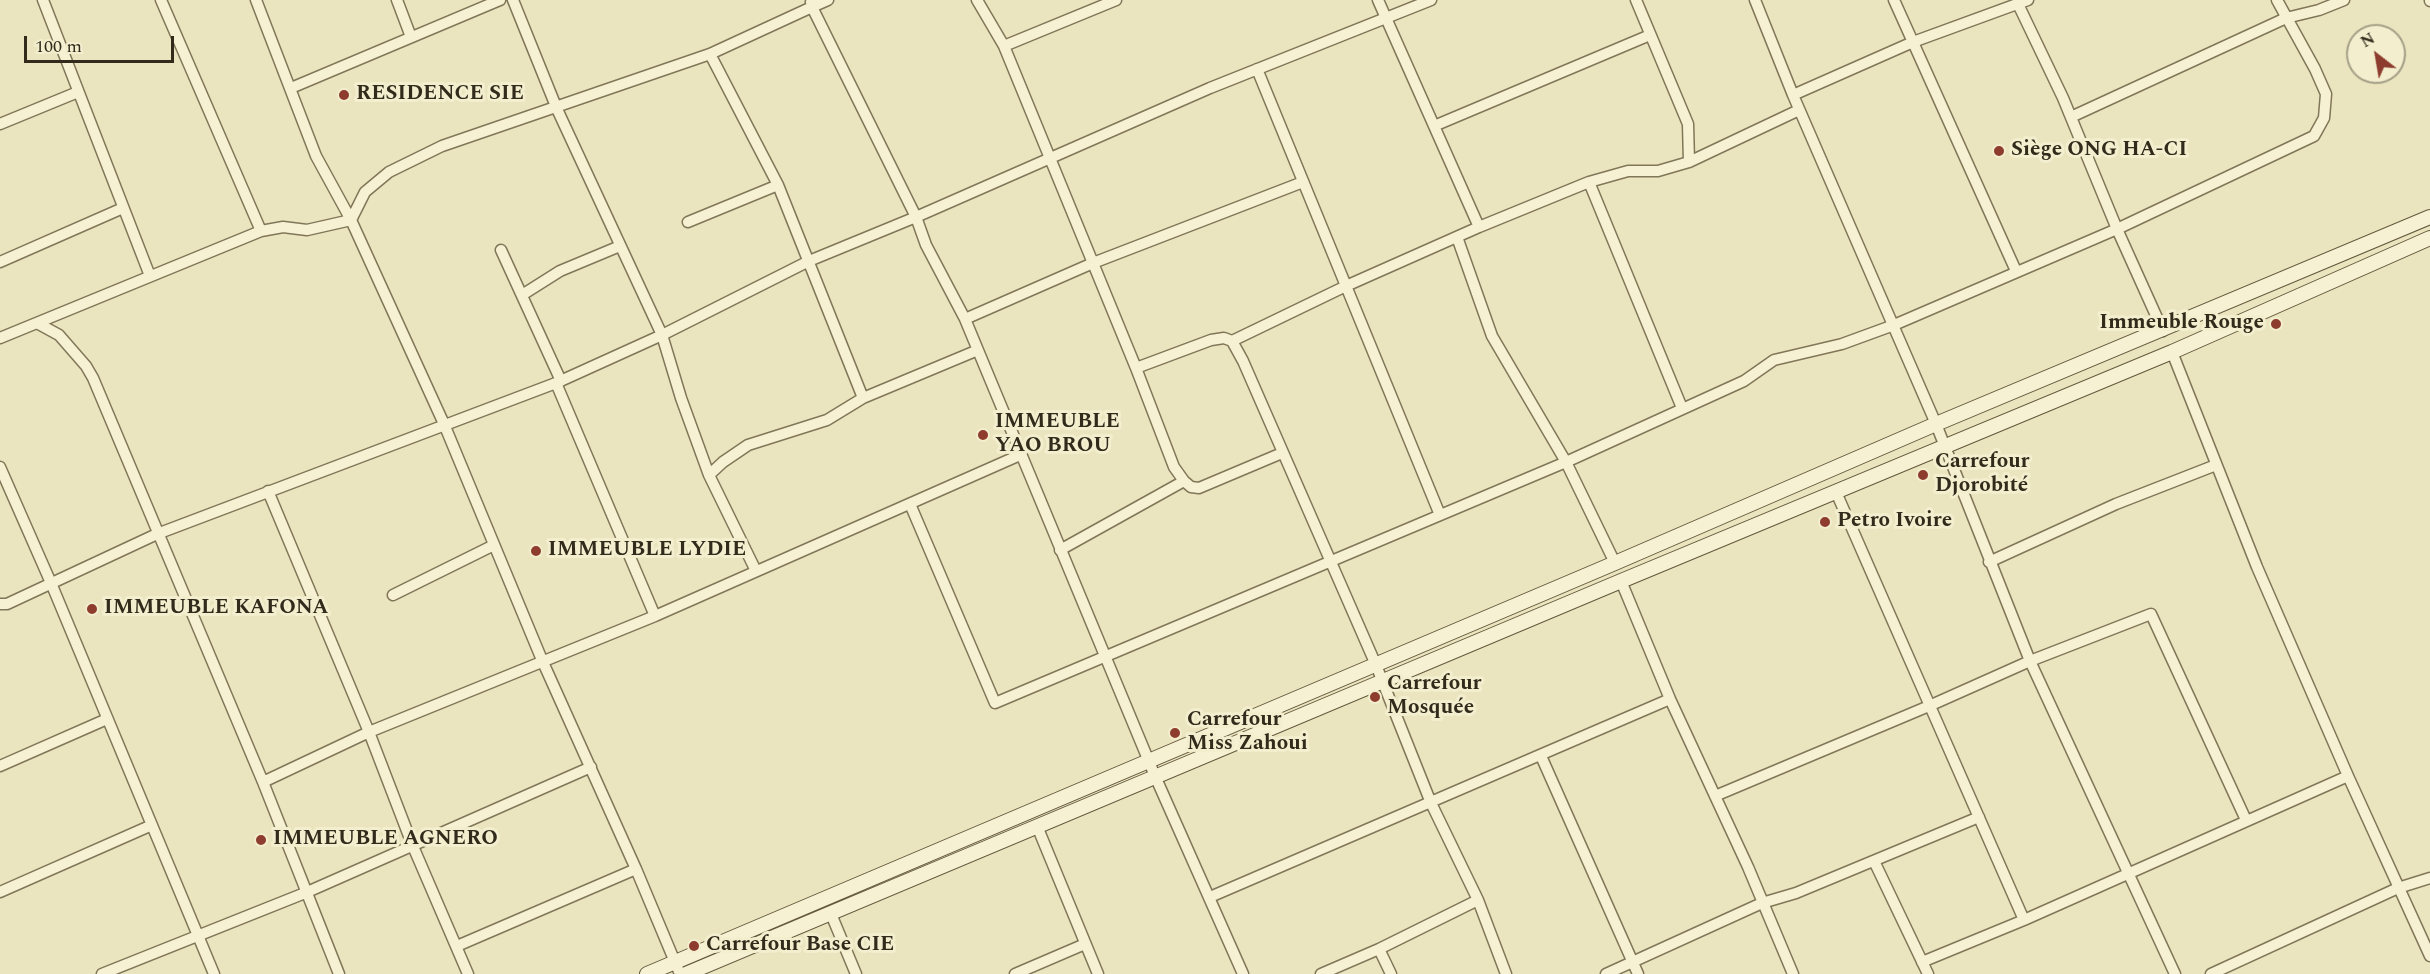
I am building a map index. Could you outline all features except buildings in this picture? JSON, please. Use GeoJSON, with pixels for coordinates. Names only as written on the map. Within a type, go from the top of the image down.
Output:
{"type":"FeatureCollection","features":[{"type":"Feature","properties":{"kind":"main road"},"geometry":{"type":"LineString","coordinates":[[647,974],[678,968],[1149,761],[1936,424],[2163,331],[2430,217]]}},
{"type":"Feature","properties":{"kind":"main road"},"geometry":{"type":"LineString","coordinates":[[686,974],[1621,580],[2172,352],[2430,238]]}},
{"type":"Feature","properties":{"kind":"street"},"geometry":{"type":"LineString","coordinates":[[43,0],[150,276]]}},
{"type":"Feature","properties":{"kind":"street"},"geometry":{"type":"LineString","coordinates":[[161,0],[261,231]]}},
{"type":"Feature","properties":{"kind":"street"},"geometry":{"type":"LineString","coordinates":[[256,0],[316,156],[351,220],[444,424],[542,660],[678,968]]}},
{"type":"Feature","properties":{"kind":"street"},"geometry":{"type":"LineString","coordinates":[[397,0],[411,37]]}},
{"type":"Feature","properties":{"kind":"street"},"geometry":{"type":"LineString","coordinates":[[291,88],[500,0]]}},
{"type":"Feature","properties":{"kind":"street"},"geometry":{"type":"LineString","coordinates":[[513,0],[557,109],[662,335],[681,399],[709,475],[756,571]]}},
{"type":"Feature","properties":{"kind":"street"},"geometry":{"type":"LineString","coordinates":[[351,220],[365,192],[389,172],[442,146],[557,109],[710,54],[811,4],[828,0]]}},
{"type":"Feature","properties":{"kind":"street"},"geometry":{"type":"LineString","coordinates":[[977,0],[1004,46],[1136,368],[1174,467],[1191,487],[1199,488],[1282,453]]}},
{"type":"Feature","properties":{"kind":"street"},"geometry":{"type":"LineString","coordinates":[[1004,46],[1116,0]]}},
{"type":"Feature","properties":{"kind":"street"},"geometry":{"type":"LineString","coordinates":[[1378,0],[1479,227]]}},
{"type":"Feature","properties":{"kind":"street"},"geometry":{"type":"LineString","coordinates":[[0,604],[7,604],[157,534],[558,382],[662,335],[809,261],[1257,69],[1431,0]]}},
{"type":"Feature","properties":{"kind":"street"},"geometry":{"type":"LineString","coordinates":[[1636,0],[1688,124],[1689,162]]}},
{"type":"Feature","properties":{"kind":"street"},"geometry":{"type":"LineString","coordinates":[[1755,0],[1799,110],[1936,424],[2030,661],[2175,974]]}},
{"type":"Feature","properties":{"kind":"street"},"geometry":{"type":"LineString","coordinates":[[1894,0],[2016,271]]}},
{"type":"Feature","properties":{"kind":"street"},"geometry":{"type":"LineString","coordinates":[[910,504],[995,704],[1330,560],[1566,462],[1744,381],[1774,360],[1794,353],[1842,344],[1894,325],[2016,271],[2117,230],[2314,136],[2324,118],[2326,94],[2315,69],[2277,0]]}},
{"type":"Feature","properties":{"kind":"street"},"geometry":{"type":"LineString","coordinates":[[2072,117],[2286,18],[2319,10],[2344,0]]}},
{"type":"Feature","properties":{"kind":"street"},"geometry":{"type":"LineString","coordinates":[[1793,95],[1913,42],[2023,2],[2117,230],[2163,331]]}},
{"type":"Feature","properties":{"kind":"street"},"geometry":{"type":"LineString","coordinates":[[811,4],[916,217],[926,245],[965,319],[1155,776],[1243,974]]}},
{"type":"Feature","properties":{"kind":"street"},"geometry":{"type":"LineString","coordinates":[[1434,126],[1650,35]]}},
{"type":"Feature","properties":{"kind":"street"},"geometry":{"type":"LineString","coordinates":[[710,54],[778,185],[863,398]]}},
{"type":"Feature","properties":{"kind":"street"},"geometry":{"type":"LineString","coordinates":[[1257,69],[1440,515]]}},
{"type":"Feature","properties":{"kind":"street"},"geometry":{"type":"LineString","coordinates":[[0,124],[78,92]]}},
{"type":"Feature","properties":{"kind":"street"},"geometry":{"type":"LineString","coordinates":[[1232,341],[1346,286],[1588,182],[1628,171],[1658,171],[1689,162],[1799,110]]}},
{"type":"Feature","properties":{"kind":"street"},"geometry":{"type":"LineString","coordinates":[[965,319],[1093,263],[1304,182]]}},
{"type":"Feature","properties":{"kind":"street"},"geometry":{"type":"LineString","coordinates":[[1588,182],[1682,408]]}},
{"type":"Feature","properties":{"kind":"street"},"geometry":{"type":"LineString","coordinates":[[688,222],[778,185]]}},
{"type":"Feature","properties":{"kind":"street"},"geometry":{"type":"LineString","coordinates":[[0,262],[123,208]]}},
{"type":"Feature","properties":{"kind":"street"},"geometry":{"type":"LineString","coordinates":[[0,338],[261,231],[283,227],[307,230],[351,220]]}},
{"type":"Feature","properties":{"kind":"street"},"geometry":{"type":"LineString","coordinates":[[1457,237],[1492,336],[1566,462],[1615,563]]}},
{"type":"Feature","properties":{"kind":"street"},"geometry":{"type":"LineString","coordinates":[[522,295],[560,271],[620,246]]}},
{"type":"Feature","properties":{"kind":"street"},"geometry":{"type":"LineString","coordinates":[[501,250],[522,295],[655,616]]}},
{"type":"Feature","properties":{"kind":"street"},"geometry":{"type":"LineString","coordinates":[[37,323],[59,335],[89,372],[263,782],[305,893],[339,974]]}},
{"type":"Feature","properties":{"kind":"street"},"geometry":{"type":"LineString","coordinates":[[1136,368],[1211,340],[1224,338],[1232,341],[1243,361],[1376,665],[1431,804],[1478,900],[1506,974]]}},
{"type":"Feature","properties":{"kind":"street"},"geometry":{"type":"LineString","coordinates":[[709,475],[748,445],[826,420],[863,398],[978,350]]}},
{"type":"Feature","properties":{"kind":"street"},"geometry":{"type":"LineString","coordinates":[[2172,352],[2257,567],[2430,956]]}},
{"type":"Feature","properties":{"kind":"street"},"geometry":{"type":"LineString","coordinates":[[263,782],[369,732],[655,616],[1020,455]]}},
{"type":"Feature","properties":{"kind":"street"},"geometry":{"type":"LineString","coordinates":[[1989,562],[2116,504],[2216,465]]}},
{"type":"Feature","properties":{"kind":"street"},"geometry":{"type":"LineString","coordinates":[[1,472],[51,583],[214,974]]}},
{"type":"Feature","properties":{"kind":"street"},"geometry":{"type":"LineString","coordinates":[[1060,550],[1184,481]]}},
{"type":"Feature","properties":{"kind":"street"},"geometry":{"type":"LineString","coordinates":[[268,491],[369,732],[412,844],[468,974]]}},
{"type":"Feature","properties":{"kind":"street"},"geometry":{"type":"LineString","coordinates":[[1836,492],[2024,920]]}},
{"type":"Feature","properties":{"kind":"street"},"geometry":{"type":"LineString","coordinates":[[393,595],[494,546]]}},
{"type":"Feature","properties":{"kind":"street"},"geometry":{"type":"LineString","coordinates":[[1621,580],[1670,699],[1748,867],[1793,974]]}},
{"type":"Feature","properties":{"kind":"street"},"geometry":{"type":"LineString","coordinates":[[1715,796],[2030,661],[2151,614],[2246,820]]}},
{"type":"Feature","properties":{"kind":"street"},"geometry":{"type":"LineString","coordinates":[[1210,897],[1431,804],[1670,699]]}},
{"type":"Feature","properties":{"kind":"street"},"geometry":{"type":"LineString","coordinates":[[0,766],[107,719]]}},
{"type":"Feature","properties":{"kind":"street"},"geometry":{"type":"LineString","coordinates":[[1540,756],[1638,974]]}},
{"type":"Feature","properties":{"kind":"street"},"geometry":{"type":"LineString","coordinates":[[102,974],[305,893],[591,767]]}},
{"type":"Feature","properties":{"kind":"street"},"geometry":{"type":"LineString","coordinates":[[1922,962],[2024,920],[2348,776]]}},
{"type":"Feature","properties":{"kind":"street"},"geometry":{"type":"LineString","coordinates":[[1606,974],[1762,903],[1796,893],[1979,817]]}},
{"type":"Feature","properties":{"kind":"street"},"geometry":{"type":"LineString","coordinates":[[0,892],[152,825]]}},
{"type":"Feature","properties":{"kind":"street"},"geometry":{"type":"LineString","coordinates":[[1037,826],[1098,974]]}},
{"type":"Feature","properties":{"kind":"street"},"geometry":{"type":"LineString","coordinates":[[1874,861],[1928,974]]}},
{"type":"Feature","properties":{"kind":"street"},"geometry":{"type":"LineString","coordinates":[[457,946],[636,869]]}},
{"type":"Feature","properties":{"kind":"street"},"geometry":{"type":"LineString","coordinates":[[2211,974],[2398,888],[2430,878]]}},
{"type":"Feature","properties":{"kind":"street"},"geometry":{"type":"LineString","coordinates":[[1321,974],[1336,971],[1478,900]]}},
{"type":"Feature","properties":{"kind":"street"},"geometry":{"type":"LineString","coordinates":[[831,914],[856,974]]}},
{"type":"Feature","properties":{"kind":"street"},"geometry":{"type":"LineString","coordinates":[[1015,974],[1085,944]]}},
{"type":"Feature","properties":{"kind":"street"},"geometry":{"type":"LineString","coordinates":[[1379,950],[1391,974]]}},
{"type":"Feature","properties":{"kind":"place","name":"RESIDENCE SIE"},"geometry":{"type":"Point","coordinates":[344,95]}},
{"type":"Feature","properties":{"kind":"place","name":"Siège ONG HA-CI"},"geometry":{"type":"Point","coordinates":[1999,151]}},
{"type":"Feature","properties":{"kind":"place","name":"Immeuble Rouge"},"geometry":{"type":"Point","coordinates":[2276,324]}},
{"type":"Feature","properties":{"kind":"place","name":"IMMEUBLE YAO BROU"},"geometry":{"type":"Point","coordinates":[983,435]}},
{"type":"Feature","properties":{"kind":"place","name":"Carrefour Djorobité"},"geometry":{"type":"Point","coordinates":[1923,475]}},
{"type":"Feature","properties":{"kind":"place","name":"Petro Ivoire"},"geometry":{"type":"Point","coordinates":[1825,522]}},
{"type":"Feature","properties":{"kind":"place","name":"IMMEUBLE LYDIE"},"geometry":{"type":"Point","coordinates":[536,551]}},
{"type":"Feature","properties":{"kind":"place","name":"IMMEUBLE KAFONA"},"geometry":{"type":"Point","coordinates":[92,609]}},
{"type":"Feature","properties":{"kind":"place","name":"Carrefour Mosquée"},"geometry":{"type":"Point","coordinates":[1375,697]}},
{"type":"Feature","properties":{"kind":"place","name":"Carrefour Miss Zahoui"},"geometry":{"type":"Point","coordinates":[1175,733]}},
{"type":"Feature","properties":{"kind":"place","name":"IMMEUBLE AGNERO"},"geometry":{"type":"Point","coordinates":[261,840]}},
{"type":"Feature","properties":{"kind":"place","name":"Carrefour Base CIE"},"geometry":{"type":"Point","coordinates":[694,946]}}]}
